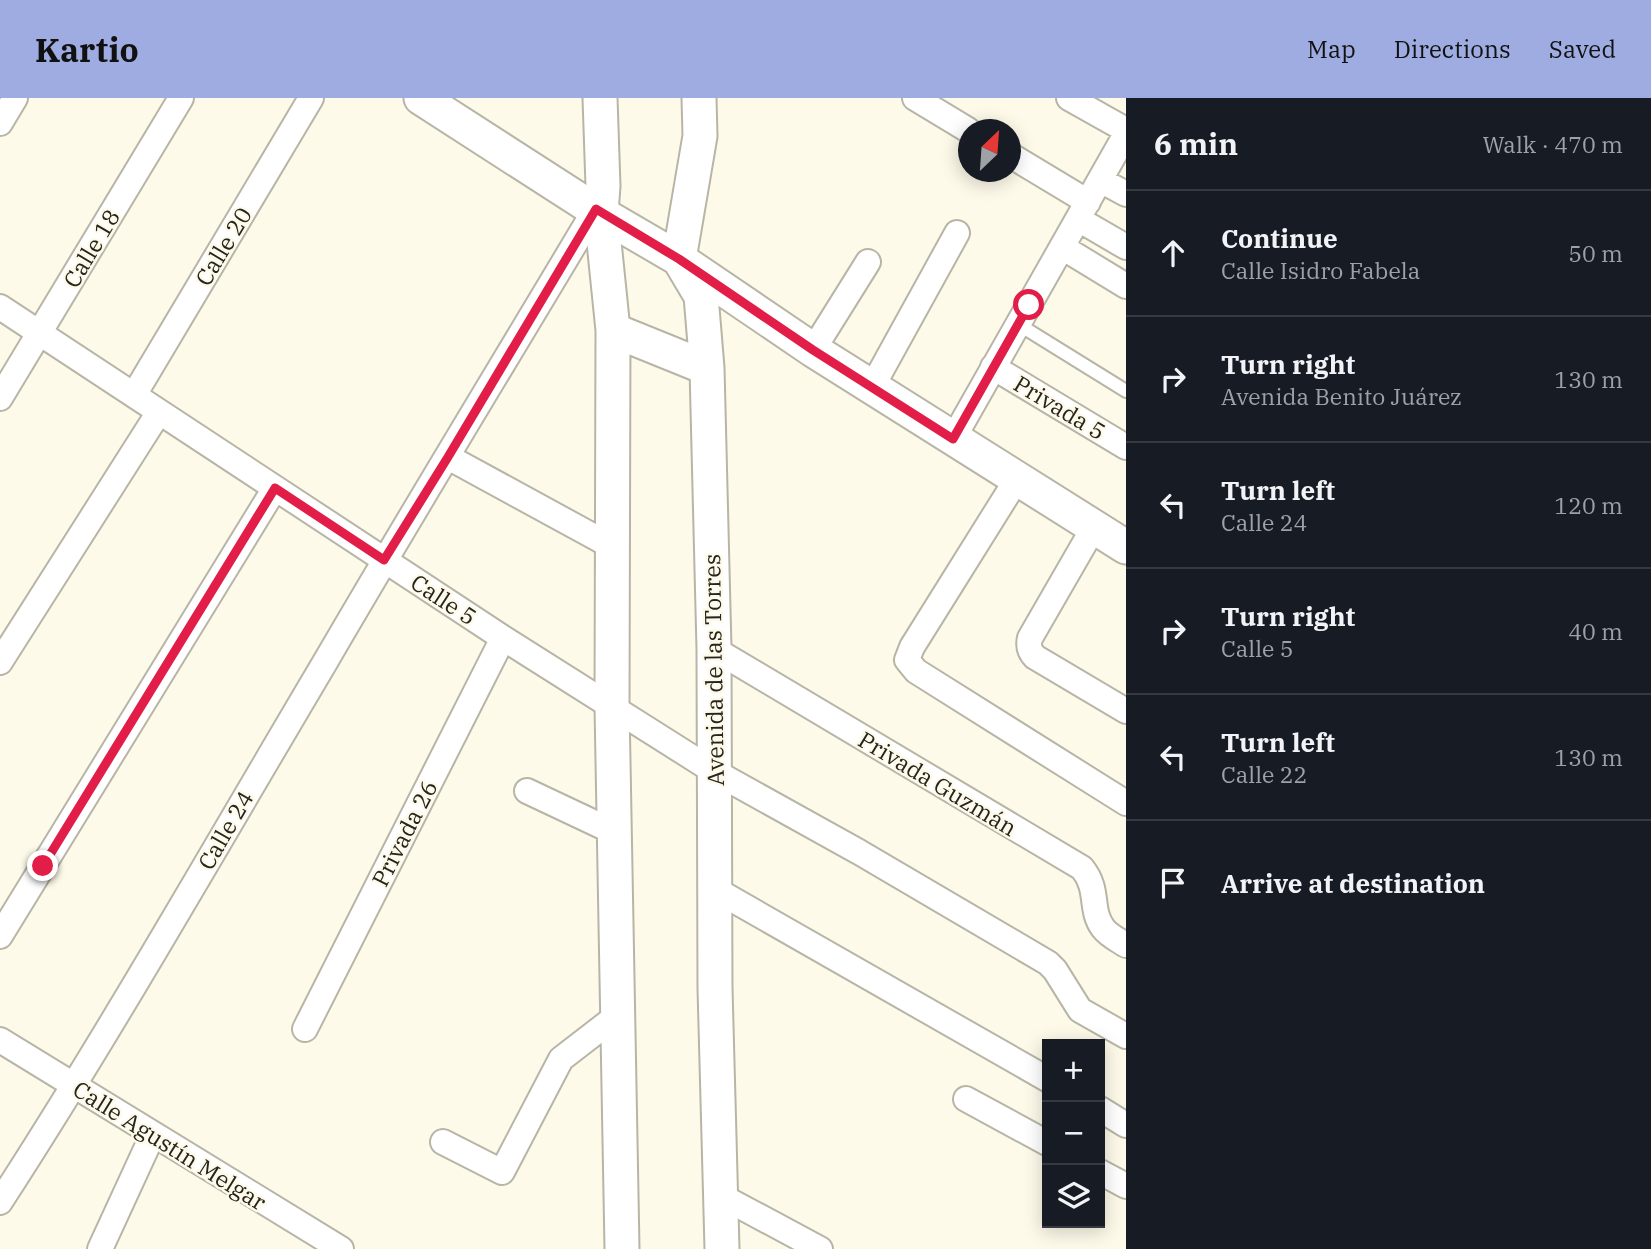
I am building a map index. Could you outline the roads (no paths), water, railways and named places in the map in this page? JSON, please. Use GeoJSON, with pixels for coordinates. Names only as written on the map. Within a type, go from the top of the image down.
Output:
{"type":"FeatureCollection","features":[{"type":"Feature","properties":{"kind":"main road"},"geometry":{"type":"LineString","coordinates":[[421,98],[598,211],[679,259],[813,350],[1126,547]]}},
{"type":"Feature","properties":{"kind":"main road"},"geometry":{"type":"LineString","coordinates":[[600,98],[603,186],[598,211],[613,330],[612,707],[622,1249]]}},
{"type":"Feature","properties":{"kind":"main road"},"geometry":{"type":"LineString","coordinates":[[679,259],[700,136],[699,98]]}},
{"type":"Feature","properties":{"kind":"main road","name":"Avenida de las Torres"},"geometry":{"type":"LineString","coordinates":[[679,259],[701,296],[707,368],[715,772],[715,988],[722,1249]]}},
{"type":"Feature","properties":{"kind":"main road"},"geometry":{"type":"LineString","coordinates":[[613,330],[707,368]]}},
{"type":"Feature","properties":{"kind":"street"},"geometry":{"type":"LineString","coordinates":[[0,122],[15,98]]}},
{"type":"Feature","properties":{"kind":"street","name":"Calle 18"},"geometry":{"type":"LineString","coordinates":[[0,398],[181,98]]}},
{"type":"Feature","properties":{"kind":"street","name":"Calle 20"},"geometry":{"type":"LineString","coordinates":[[134,395],[312,98]]}},
{"type":"Feature","properties":{"kind":"street"},"geometry":{"type":"LineString","coordinates":[[915,98],[958,124]]}},
{"type":"Feature","properties":{"kind":"street"},"geometry":{"type":"LineString","coordinates":[[953,439],[1125,136],[1069,98]]}},
{"type":"Feature","properties":{"kind":"street"},"geometry":{"type":"LineString","coordinates":[[1021,163],[1083,210],[1126,247]]}},
{"type":"Feature","properties":{"kind":"street"},"geometry":{"type":"LineString","coordinates":[[1100,180],[1126,194]]}},
{"type":"Feature","properties":{"kind":"street","name":"Calle 24"},"geometry":{"type":"LineString","coordinates":[[0,1202],[75,1086],[384,560],[598,211]]}},
{"type":"Feature","properties":{"kind":"street"},"geometry":{"type":"LineString","coordinates":[[872,387],[957,233]]}},
{"type":"Feature","properties":{"kind":"street"},"geometry":{"type":"LineString","coordinates":[[1062,247],[1126,286]]}},
{"type":"Feature","properties":{"kind":"street"},"geometry":{"type":"LineString","coordinates":[[813,350],[868,262]]}},
{"type":"Feature","properties":{"kind":"street","name":"Calle 5"},"geometry":{"type":"LineString","coordinates":[[0,307],[503,638],[715,772],[859,852],[1048,963],[1080,1010],[1126,1036]]}},
{"type":"Feature","properties":{"kind":"street","name":"Privada 5"},"geometry":{"type":"LineString","coordinates":[[993,367],[1126,447]]}},
{"type":"Feature","properties":{"kind":"street"},"geometry":{"type":"LineString","coordinates":[[0,662],[159,412]]}},
{"type":"Feature","properties":{"kind":"street"},"geometry":{"type":"LineString","coordinates":[[448,457],[613,547]]}},
{"type":"Feature","properties":{"kind":"street"},"geometry":{"type":"LineString","coordinates":[[1017,479],[912,647],[907,660],[916,671],[1126,803]]}},
{"type":"Feature","properties":{"kind":"street"},"geometry":{"type":"LineString","coordinates":[[0,936],[275,488]]}},
{"type":"Feature","properties":{"kind":"street"},"geometry":{"type":"LineString","coordinates":[[1094,527],[1028,645],[1035,656],[1126,711]]}},
{"type":"Feature","properties":{"kind":"street","name":"Privada 26"},"geometry":{"type":"LineString","coordinates":[[305,1029],[503,638]]}},
{"type":"Feature","properties":{"kind":"street","name":"Privada Guzmán"},"geometry":{"type":"LineString","coordinates":[[713,649],[1082,868],[1092,880],[1097,918],[1104,930],[1126,945]]}},
{"type":"Feature","properties":{"kind":"street"},"geometry":{"type":"LineString","coordinates":[[527,791],[616,833]]}},
{"type":"Feature","properties":{"kind":"street"},"geometry":{"type":"LineString","coordinates":[[716,890],[1042,1076]]}},
{"type":"Feature","properties":{"kind":"street"},"geometry":{"type":"LineString","coordinates":[[443,1142],[502,1172],[561,1059],[618,1015]]}},
{"type":"Feature","properties":{"kind":"street","name":"Calle Agustín Melgar"},"geometry":{"type":"LineString","coordinates":[[0,1040],[341,1249]]}},
{"type":"Feature","properties":{"kind":"street"},"geometry":{"type":"LineString","coordinates":[[966,1099],[1042,1140]]}},
{"type":"Feature","properties":{"kind":"street"},"geometry":{"type":"LineString","coordinates":[[1105,1113],[1126,1125]]}},
{"type":"Feature","properties":{"kind":"street"},"geometry":{"type":"LineString","coordinates":[[100,1249],[153,1134]]}},
{"type":"Feature","properties":{"kind":"street"},"geometry":{"type":"LineString","coordinates":[[1105,1175],[1126,1186]]}},
{"type":"Feature","properties":{"kind":"street"},"geometry":{"type":"LineString","coordinates":[[721,1196],[820,1249]]}},
{"type":"Feature","properties":{"kind":"lane"},"geometry":{"type":"LineString","coordinates":[[1018,324],[1126,391]]}}]}
